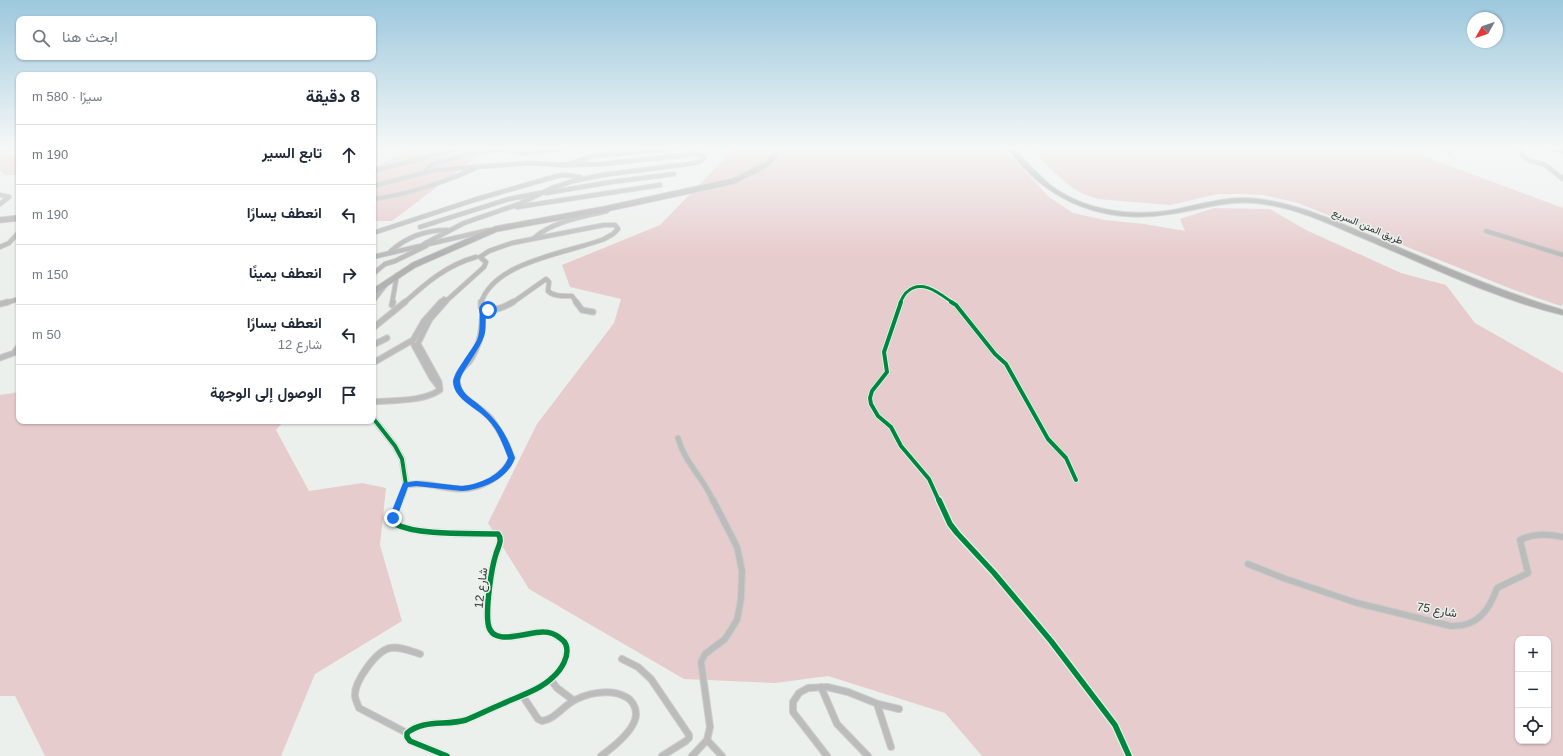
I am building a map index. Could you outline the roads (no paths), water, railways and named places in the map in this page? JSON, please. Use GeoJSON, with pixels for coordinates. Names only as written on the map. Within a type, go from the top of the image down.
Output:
{"type":"FeatureCollection","features":[{"type":"Feature","properties":{"kind":"highway","name":"طريق المتن السريع"},"geometry":{"type":"LineString","coordinates":[[1047,184],[1052,189],[1069,199],[1097,208],[1115,212],[1148,215],[1172,212],[1223,200],[1250,200],[1274,203],[1306,212],[1492,289],[1563,313]]}},
{"type":"Feature","properties":{"kind":"highway","name":"طريق المتن السريع"},"geometry":{"type":"LineString","coordinates":[[1053,184],[1072,196],[1092,204],[1126,211],[1147,212],[1167,210],[1205,200],[1229,196],[1253,197],[1280,201],[1316,212],[1525,298],[1563,310]]}},
{"type":"Feature","properties":{"kind":"main road"},"geometry":{"type":"LineString","coordinates":[[376,290],[414,265],[496,229],[619,206],[718,184]]}},
{"type":"Feature","properties":{"kind":"main road"},"geometry":{"type":"LineString","coordinates":[[0,220],[16,218]]}},
{"type":"Feature","properties":{"kind":"street"},"geometry":{"type":"LineString","coordinates":[[376,198],[437,184]]}},
{"type":"Feature","properties":{"kind":"street"},"geometry":{"type":"LineString","coordinates":[[376,232],[477,199],[528,184]]}},
{"type":"Feature","properties":{"kind":"street"},"geometry":{"type":"LineString","coordinates":[[420,227],[438,223],[494,202],[543,192],[565,184]]}},
{"type":"Feature","properties":{"kind":"street"},"geometry":{"type":"LineString","coordinates":[[424,244],[449,230],[481,216],[510,208],[538,196],[595,184]]}},
{"type":"Feature","properties":{"kind":"street"},"geometry":{"type":"LineString","coordinates":[[510,208],[611,191],[660,185]]}},
{"type":"Feature","properties":{"kind":"street"},"geometry":{"type":"LineString","coordinates":[[538,196],[543,192]]}},
{"type":"Feature","properties":{"kind":"street"},"geometry":{"type":"LineString","coordinates":[[0,195],[9,197],[0,204]]}},
{"type":"Feature","properties":{"kind":"street"},"geometry":{"type":"LineString","coordinates":[[534,238],[537,234],[546,229],[619,206]]}},
{"type":"Feature","properties":{"kind":"street"},"geometry":{"type":"LineString","coordinates":[[376,326],[392,314],[414,294],[458,265],[510,244],[608,224],[615,225],[618,229],[615,234],[587,245],[535,259],[515,268],[498,280],[488,291],[481,304],[483,309],[481,338],[469,361],[458,374],[457,383],[462,395],[491,418],[505,440],[512,458],[507,468],[498,476],[487,482],[462,489],[416,483],[406,485],[402,459],[395,446],[376,422]]}},
{"type":"Feature","properties":{"kind":"street"},"geometry":{"type":"LineString","coordinates":[[376,256],[440,240],[496,229]]}},
{"type":"Feature","properties":{"kind":"street"},"geometry":{"type":"LineString","coordinates":[[390,252],[399,244],[421,234],[434,230],[449,230]]}},
{"type":"Feature","properties":{"kind":"street"},"geometry":{"type":"LineString","coordinates":[[1486,231],[1563,256]]}},
{"type":"Feature","properties":{"kind":"street"},"geometry":{"type":"LineString","coordinates":[[0,247],[9,243],[16,235]]}},
{"type":"Feature","properties":{"kind":"street"},"geometry":{"type":"LineString","coordinates":[[376,272],[385,264],[393,262],[440,240]]}},
{"type":"Feature","properties":{"kind":"street"},"geometry":{"type":"LineString","coordinates":[[376,402],[400,398],[428,397],[440,390],[414,343],[417,331],[428,315],[481,266],[478,258]]}},
{"type":"Feature","properties":{"kind":"street"},"geometry":{"type":"LineString","coordinates":[[392,305],[397,275]]}},
{"type":"Feature","properties":{"kind":"street"},"geometry":{"type":"LineString","coordinates":[[483,309],[491,311],[500,309],[546,279],[549,282],[548,290],[551,294],[558,296],[572,296],[582,310],[593,312]]}},
{"type":"Feature","properties":{"kind":"street"},"geometry":{"type":"LineString","coordinates":[[376,329],[395,316],[431,282]]}},
{"type":"Feature","properties":{"kind":"street"},"geometry":{"type":"LineString","coordinates":[[376,297],[387,283]]}},
{"type":"Feature","properties":{"kind":"street"},"geometry":{"type":"LineString","coordinates":[[1076,480],[1066,458],[1048,439],[1006,364],[994,354],[956,305],[945,296],[930,288],[915,287],[906,292],[900,303],[884,352],[886,372],[872,391],[870,398],[871,404],[878,416],[890,427],[901,446],[929,478],[950,524],[974,553],[994,573],[1051,641],[1114,725],[1129,756]]}},
{"type":"Feature","properties":{"kind":"street"},"geometry":{"type":"LineString","coordinates":[[0,304],[16,300]]}},
{"type":"Feature","properties":{"kind":"street"},"geometry":{"type":"LineString","coordinates":[[376,344],[387,338]]}},
{"type":"Feature","properties":{"kind":"street"},"geometry":{"type":"LineString","coordinates":[[376,361],[399,348],[414,343]]}},
{"type":"Feature","properties":{"kind":"street"},"geometry":{"type":"LineString","coordinates":[[0,358],[16,354]]}},
{"type":"Feature","properties":{"kind":"street"},"geometry":{"type":"LineString","coordinates":[[678,438],[681,450],[695,473],[710,492],[717,510],[737,547],[742,570],[741,599],[737,620],[725,638],[705,654],[701,662],[710,727],[707,740],[692,756]]}},
{"type":"Feature","properties":{"kind":"street","name":"شارع 12"},"geometry":{"type":"LineString","coordinates":[[406,485],[393,518],[393,522],[397,526],[405,529],[441,533],[496,533],[499,535],[500,539],[494,559],[486,621],[487,626],[493,635],[500,638],[539,631],[561,638],[567,649],[561,668],[551,680],[522,695],[462,721],[426,724],[412,728],[407,733]]}},
{"type":"Feature","properties":{"kind":"street","name":"شارع 75"},"geometry":{"type":"LineString","coordinates":[[1248,564],[1286,579],[1357,603],[1451,626],[1466,625],[1486,612],[1493,602],[1497,588],[1528,573],[1520,540],[1530,534],[1554,534],[1563,537]]}},
{"type":"Feature","properties":{"kind":"street"},"geometry":{"type":"LineString","coordinates":[[420,654],[397,647],[386,649],[381,652],[359,680],[355,696],[359,708],[407,733],[407,737],[410,741],[447,756]]}},
{"type":"Feature","properties":{"kind":"street"},"geometry":{"type":"LineString","coordinates":[[622,660],[638,667],[651,679],[689,735],[686,741],[662,756]]}},
{"type":"Feature","properties":{"kind":"street"},"geometry":{"type":"LineString","coordinates":[[551,680],[556,688],[573,700]]}},
{"type":"Feature","properties":{"kind":"street"},"geometry":{"type":"LineString","coordinates":[[821,687],[837,724],[868,756]]}},
{"type":"Feature","properties":{"kind":"street"},"geometry":{"type":"LineString","coordinates":[[827,756],[797,718],[792,705],[793,699],[803,690],[821,687],[847,691],[877,704],[899,709]]}},
{"type":"Feature","properties":{"kind":"street"},"geometry":{"type":"LineString","coordinates":[[522,695],[538,719],[542,721],[553,717],[573,700],[601,693],[617,693],[628,696],[634,706],[636,716],[621,738],[601,756]]}},
{"type":"Feature","properties":{"kind":"street"},"geometry":{"type":"LineString","coordinates":[[877,704],[891,747]]}},
{"type":"Feature","properties":{"kind":"street"},"geometry":{"type":"LineString","coordinates":[[707,740],[722,756]]}}]}
